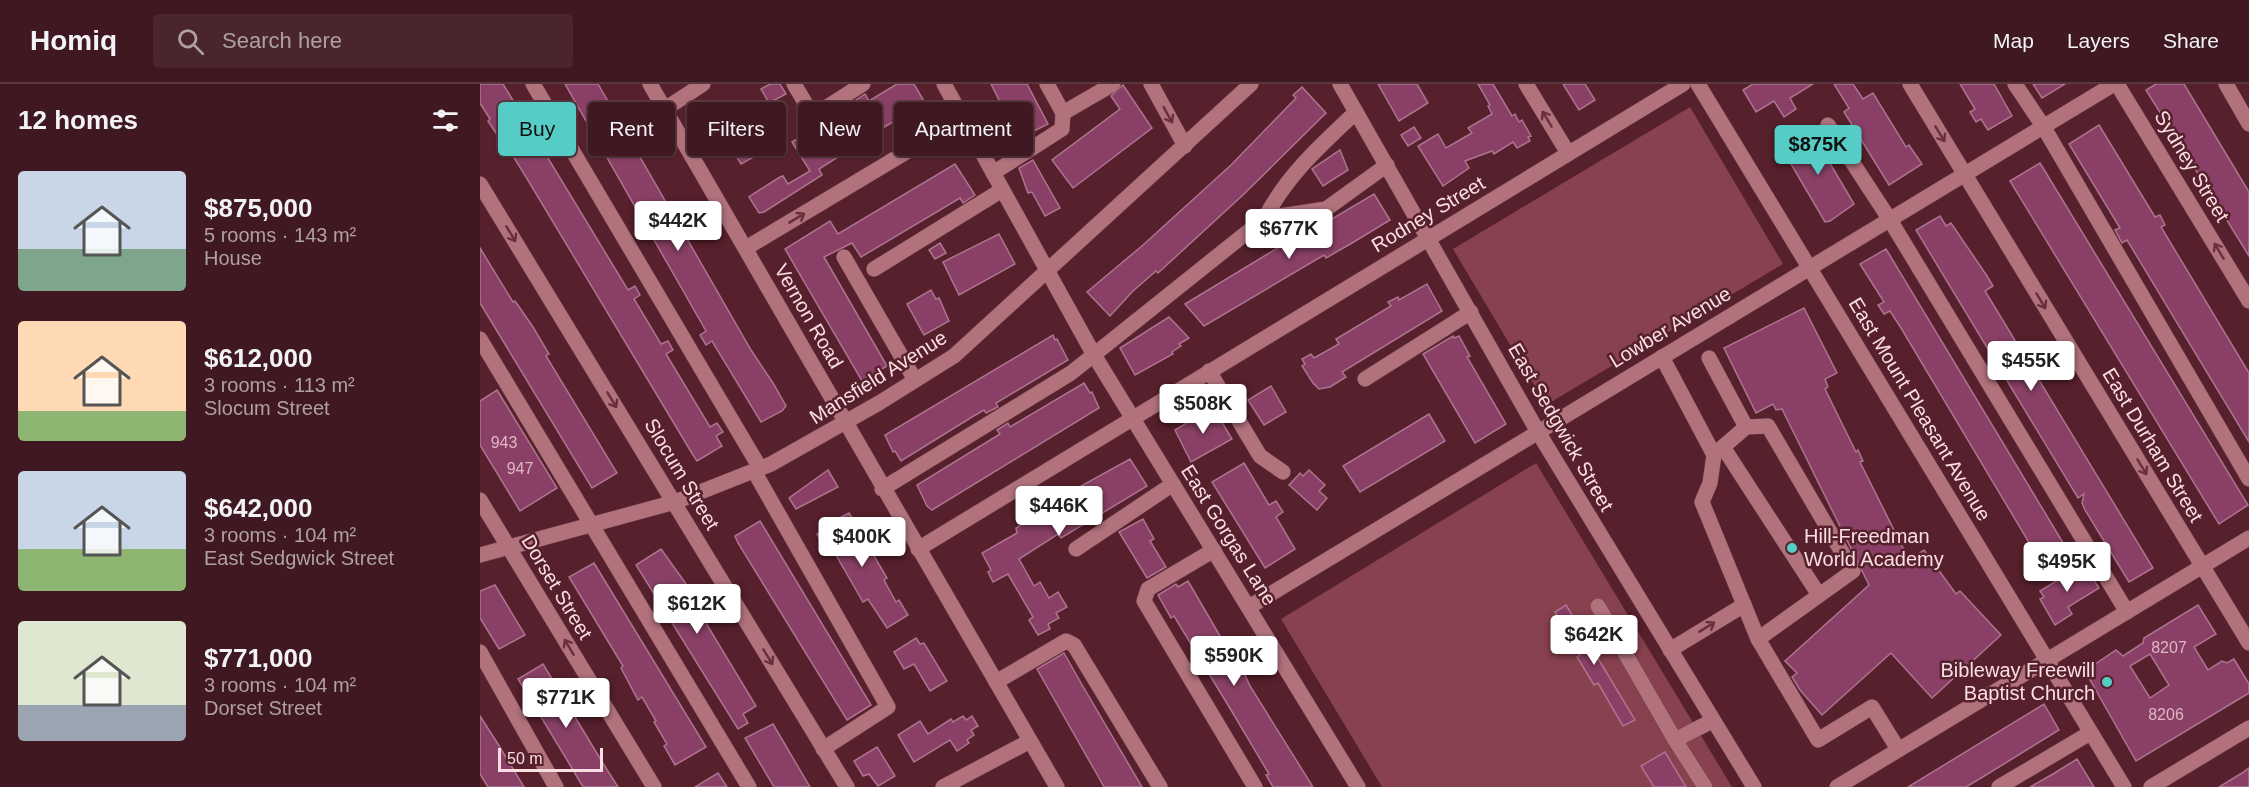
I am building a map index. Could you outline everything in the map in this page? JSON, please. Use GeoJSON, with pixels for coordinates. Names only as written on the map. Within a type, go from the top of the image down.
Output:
{"type":"FeatureCollection","features":[{"type":"Feature","properties":{"kind":"street"},"geometry":{"type":"LineString","coordinates":[[533,84],[757,469],[888,707],[823,749]]}},
{"type":"Feature","properties":{"kind":"street","name":"Vernon Road"},"geometry":{"type":"LineString","coordinates":[[650,84],[661,102]]}},
{"type":"Feature","properties":{"kind":"street"},"geometry":{"type":"LineString","coordinates":[[675,102],[703,84]]}},
{"type":"Feature","properties":{"kind":"street"},"geometry":{"type":"LineString","coordinates":[[794,84],[813,116],[863,84]]}},
{"type":"Feature","properties":{"kind":"street","name":"East Gorgas Lane"},"geometry":{"type":"LineString","coordinates":[[944,84],[954,102]]}},
{"type":"Feature","properties":{"kind":"street"},"geometry":{"type":"LineString","coordinates":[[993,173],[1062,129],[1063,113],[1047,84]]}},
{"type":"Feature","properties":{"kind":"street"},"geometry":{"type":"LineString","coordinates":[[1063,113],[1113,84]]}},
{"type":"Feature","properties":{"kind":"street"},"geometry":{"type":"LineString","coordinates":[[1151,84],[1185,146]]}},
{"type":"Feature","properties":{"kind":"street","name":"East Sedgwick Street"},"geometry":{"type":"LineString","coordinates":[[1340,84],[1538,432],[1754,787]]}},
{"type":"Feature","properties":{"kind":"street"},"geometry":{"type":"LineString","coordinates":[[1526,84],[1568,153]]}},
{"type":"Feature","properties":{"kind":"street","name":"Rodney Street"},"geometry":{"type":"LineString","coordinates":[[918,549],[1683,84]]}},
{"type":"Feature","properties":{"kind":"street","name":"East Mount Pleasant Avenue"},"geometry":{"type":"LineString","coordinates":[[1698,84],[2124,787]]}},
{"type":"Feature","properties":{"kind":"street","name":"East Durham Street"},"geometry":{"type":"LineString","coordinates":[[1910,84],[2249,643]]}},
{"type":"Feature","properties":{"kind":"street"},"geometry":{"type":"LineString","coordinates":[[2015,84],[2043,126],[2249,479]]}},
{"type":"Feature","properties":{"kind":"street","name":"Lowber Avenue"},"geometry":{"type":"LineString","coordinates":[[1249,607],[2115,84]]}},
{"type":"Feature","properties":{"kind":"street","name":"Sydney Street"},"geometry":{"type":"LineString","coordinates":[[2115,84],[2249,301]]}},
{"type":"Feature","properties":{"kind":"street"},"geometry":{"type":"LineString","coordinates":[[2226,84],[2249,124]]}},
{"type":"Feature","properties":{"kind":"street","name":"Mansfield Avenue"},"geometry":{"type":"LineString","coordinates":[[480,555],[675,502],[757,469],[846,423],[954,356],[1185,146],[1246,86]]}},
{"type":"Feature","properties":{"kind":"street"},"geometry":{"type":"LineString","coordinates":[[882,489],[1071,373],[1094,355],[1265,218],[1278,192],[1356,112]]}},
{"type":"Feature","properties":{"kind":"street"},"geometry":{"type":"LineString","coordinates":[[1828,124],[1890,220],[2127,612]]}},
{"type":"Feature","properties":{"kind":"street","name":"Vernon Road"},"geometry":{"type":"LineString","coordinates":[[675,126],[882,489],[1057,787]]}},
{"type":"Feature","properties":{"kind":"street"},"geometry":{"type":"LineString","coordinates":[[746,248],[900,156]]}},
{"type":"Feature","properties":{"kind":"street","name":"East Gorgas Lane"},"geometry":{"type":"LineString","coordinates":[[984,156],[1094,355],[1135,418],[1358,787]]}},
{"type":"Feature","properties":{"kind":"street"},"geometry":{"type":"LineString","coordinates":[[1265,218],[1326,209],[1386,165]]}},
{"type":"Feature","properties":{"kind":"street","name":"Slocum Street"},"geometry":{"type":"LineString","coordinates":[[480,184],[848,787]]}},
{"type":"Feature","properties":{"kind":"street"},"geometry":{"type":"LineString","coordinates":[[874,269],[1002,190]]}},
{"type":"Feature","properties":{"kind":"street"},"geometry":{"type":"LineString","coordinates":[[844,257],[915,380]]}},
{"type":"Feature","properties":{"kind":"street"},"geometry":{"type":"LineString","coordinates":[[1365,379],[1471,312]]}},
{"type":"Feature","properties":{"kind":"street"},"geometry":{"type":"LineString","coordinates":[[480,339],[749,787]]}},
{"type":"Feature","properties":{"kind":"street"},"geometry":{"type":"LineString","coordinates":[[1662,357],[1719,451],[1819,595]]}},
{"type":"Feature","properties":{"kind":"street"},"geometry":{"type":"LineString","coordinates":[[1709,358],[1746,427]]}},
{"type":"Feature","properties":{"kind":"street"},"geometry":{"type":"LineString","coordinates":[[1209,371],[1260,456],[1283,472]]}},
{"type":"Feature","properties":{"kind":"street"},"geometry":{"type":"LineString","coordinates":[[1758,639],[1852,571],[1768,426],[1746,427],[1719,451],[1702,502],[1758,639],[1818,740],[1872,707],[1898,749]]}},
{"type":"Feature","properties":{"kind":"street"},"geometry":{"type":"LineString","coordinates":[[1076,549],[1173,484]]}},
{"type":"Feature","properties":{"kind":"street","name":"Dorset Street"},"geometry":{"type":"LineString","coordinates":[[480,500],[654,787]]}},
{"type":"Feature","properties":{"kind":"street"},"geometry":{"type":"LineString","coordinates":[[1837,787],[2249,537]]}},
{"type":"Feature","properties":{"kind":"street"},"geometry":{"type":"LineString","coordinates":[[1214,550],[1148,589],[1144,601],[1255,787]]}},
{"type":"Feature","properties":{"kind":"street"},"geometry":{"type":"LineString","coordinates":[[1670,650],[1744,605]]}},
{"type":"Feature","properties":{"kind":"street"},"geometry":{"type":"LineString","coordinates":[[1598,606],[1675,740],[1705,787]]}},
{"type":"Feature","properties":{"kind":"street"},"geometry":{"type":"LineString","coordinates":[[996,682],[1066,641],[1074,645],[1160,787]]}},
{"type":"Feature","properties":{"kind":"street"},"geometry":{"type":"LineString","coordinates":[[480,652],[556,787]]}},
{"type":"Feature","properties":{"kind":"street"},"geometry":{"type":"LineString","coordinates":[[1675,740],[1712,721]]}},
{"type":"Feature","properties":{"kind":"street"},"geometry":{"type":"LineString","coordinates":[[2151,787],[2249,728]]}},
{"type":"Feature","properties":{"kind":"street"},"geometry":{"type":"LineString","coordinates":[[1999,787],[2090,733]]}},
{"type":"Feature","properties":{"kind":"street"},"geometry":{"type":"LineString","coordinates":[[943,787],[1030,741]]}},
{"type":"Feature","properties":{"kind":"shaded area"},"geometry":{"type":"Polygon","coordinates":[[[1690,107],[1783,264],[1546,405],[1453,249],[1690,107]]]}},
{"type":"Feature","properties":{"kind":"shaded area"},"geometry":{"type":"Polygon","coordinates":[[[1536,463],[1732,787],[1382,787],[1281,619],[1536,463]]]}},
{"type":"Feature","properties":{"kind":"building"},"geometry":{"type":"Polygon","coordinates":[[[480,84],[503,84],[514,102],[498,102],[498,132],[496,133],[488,121],[490,119],[480,103],[480,84]]]}},
{"type":"Feature","properties":{"kind":"building"},"geometry":{"type":"Polygon","coordinates":[[[565,84],[598,84],[608,102],[588,102],[588,124],[565,84]]]}},
{"type":"Feature","properties":{"kind":"building"},"geometry":{"type":"Polygon","coordinates":[[[770,84],[780,84],[786,94],[768,102],[761,89],[770,84]]]}},
{"type":"Feature","properties":{"kind":"building"},"geometry":{"type":"Polygon","coordinates":[[[897,84],[914,84],[924,102],[894,102],[894,121],[882,128],[882,102],[857,102],[856,100],[865,94],[869,101],[897,84]]]}},
{"type":"Feature","properties":{"kind":"building"},"geometry":{"type":"Polygon","coordinates":[[[991,84],[1027,84],[1048,124],[1033,132],[1033,102],[1000,102],[991,84]]]}},
{"type":"Feature","properties":{"kind":"building"},"geometry":{"type":"Polygon","coordinates":[[[1378,84],[1417,84],[1428,103],[1399,121],[1378,84]]]}},
{"type":"Feature","properties":{"kind":"building"},"geometry":{"type":"Polygon","coordinates":[[[1478,84],[1493,84],[1512,116],[1515,114],[1519,122],[1522,120],[1531,136],[1528,137],[1530,141],[1517,148],[1513,142],[1494,154],[1492,151],[1465,161],[1469,168],[1443,186],[1418,146],[1438,134],[1446,148],[1472,133],[1468,128],[1492,114],[1488,106],[1490,105],[1478,84]]]}},
{"type":"Feature","properties":{"kind":"building"},"geometry":{"type":"Polygon","coordinates":[[[1563,84],[1585,84],[1595,100],[1579,110],[1563,84]]]}},
{"type":"Feature","properties":{"kind":"building"},"geometry":{"type":"Polygon","coordinates":[[[1753,84],[1813,84],[1790,98],[1796,109],[1784,117],[1774,101],[1756,112],[1743,90],[1753,84]]]}},
{"type":"Feature","properties":{"kind":"building"},"geometry":{"type":"Polygon","coordinates":[[[1834,84],[1853,84],[1863,99],[1873,93],[1906,147],[1909,145],[1922,164],[1889,185],[1844,112],[1849,108],[1834,84]]]}},
{"type":"Feature","properties":{"kind":"building"},"geometry":{"type":"Polygon","coordinates":[[[1960,84],[1994,84],[2012,116],[1988,130],[1981,119],[1976,122],[1970,112],[1975,109],[1960,84]]]}},
{"type":"Feature","properties":{"kind":"building"},"geometry":{"type":"Polygon","coordinates":[[[2033,84],[2065,84],[2042,98],[2033,84]]]}},
{"type":"Feature","properties":{"kind":"building"},"geometry":{"type":"Polygon","coordinates":[[[2156,84],[2184,84],[2249,192],[2249,256],[2146,90],[2156,84]]]}},
{"type":"Feature","properties":{"kind":"building"},"geometry":{"type":"Polygon","coordinates":[[[1123,85],[1152,128],[1073,188],[1052,160],[1120,109],[1111,96],[1123,85]]]}},
{"type":"Feature","properties":{"kind":"building"},"geometry":{"type":"Polygon","coordinates":[[[1302,87],[1326,113],[1244,194],[1158,273],[1156,271],[1133,291],[1110,316],[1087,292],[1231,165],[1296,98],[1293,95],[1302,87]]]}},
{"type":"Feature","properties":{"kind":"building"},"geometry":{"type":"Polygon","coordinates":[[[2099,125],[2155,217],[2160,215],[2165,225],[2161,227],[2249,373],[2249,442],[2127,240],[2122,243],[2115,230],[2120,228],[2069,144],[2099,125]]]}},
{"type":"Feature","properties":{"kind":"building"},"geometry":{"type":"Polygon","coordinates":[[[1414,127],[1421,138],[1408,146],[1401,135],[1414,127]]]}},
{"type":"Feature","properties":{"kind":"building"},"geometry":{"type":"Polygon","coordinates":[[[1806,131],[1811,131],[1854,204],[1830,221],[1825,222],[1781,147],[1806,131]]]}},
{"type":"Feature","properties":{"kind":"building"},"geometry":{"type":"Polygon","coordinates":[[[798,138],[798,152],[792,142],[798,138]]]}},
{"type":"Feature","properties":{"kind":"building"},"geometry":{"type":"Polygon","coordinates":[[[1340,150],[1348,170],[1323,186],[1312,169],[1340,150]]]}},
{"type":"Feature","properties":{"kind":"building"},"geometry":{"type":"Polygon","coordinates":[[[513,156],[547,156],[628,290],[635,286],[640,295],[634,299],[661,344],[668,341],[673,350],[666,354],[710,427],[717,423],[723,432],[716,436],[722,446],[697,461],[513,156]]]}},
{"type":"Feature","properties":{"kind":"building"},"geometry":{"type":"Polygon","coordinates":[[[606,156],[639,156],[751,350],[786,406],[782,411],[761,422],[712,341],[706,345],[700,335],[706,331],[606,156]]]}},
{"type":"Feature","properties":{"kind":"building"},"geometry":{"type":"Polygon","coordinates":[[[736,156],[755,156],[741,164],[736,156]]]}},
{"type":"Feature","properties":{"kind":"building"},"geometry":{"type":"Polygon","coordinates":[[[801,156],[838,156],[819,169],[822,175],[764,212],[759,213],[749,197],[780,177],[783,176],[788,184],[810,171],[801,156]]]}},
{"type":"Feature","properties":{"kind":"building"},"geometry":{"type":"Polygon","coordinates":[[[1033,160],[1060,208],[1045,216],[1032,192],[1028,193],[1019,168],[1033,160]]]}},
{"type":"Feature","properties":{"kind":"building"},"geometry":{"type":"Polygon","coordinates":[[[2040,163],[2248,505],[2219,524],[2010,181],[2040,163]]]}},
{"type":"Feature","properties":{"kind":"building"},"geometry":{"type":"Polygon","coordinates":[[[955,164],[975,195],[963,203],[960,198],[861,257],[852,243],[824,257],[887,366],[862,381],[785,249],[830,221],[838,234],[955,164]]]}},
{"type":"Feature","properties":{"kind":"building"},"geometry":{"type":"Polygon","coordinates":[[[1374,194],[1390,220],[1352,243],[1326,258],[1324,255],[1204,326],[1185,304],[1299,235],[1300,238],[1374,194]]]}},
{"type":"Feature","properties":{"kind":"building"},"geometry":{"type":"Polygon","coordinates":[[[1940,216],[1946,226],[1951,223],[1987,276],[1993,286],[1985,291],[2153,568],[2129,582],[2085,510],[2082,503],[2084,494],[2078,498],[1916,230],[1940,216]]]}},
{"type":"Feature","properties":{"kind":"building"},"geometry":{"type":"Polygon","coordinates":[[[999,234],[1015,264],[959,295],[943,262],[999,234]]]}},
{"type":"Feature","properties":{"kind":"building"},"geometry":{"type":"Polygon","coordinates":[[[940,243],[946,253],[935,259],[929,250],[940,243]]]}},
{"type":"Feature","properties":{"kind":"building"},"geometry":{"type":"Polygon","coordinates":[[[480,248],[513,302],[515,301],[533,327],[549,354],[546,356],[617,473],[592,488],[480,303],[480,248]]]}},
{"type":"Feature","properties":{"kind":"building"},"geometry":{"type":"Polygon","coordinates":[[[1886,249],[2065,546],[2040,561],[1901,328],[1890,311],[1884,314],[1878,305],[1884,302],[1860,264],[1886,249]]]}},
{"type":"Feature","properties":{"kind":"building"},"geometry":{"type":"Polygon","coordinates":[[[1427,284],[1442,311],[1342,372],[1346,377],[1330,387],[1319,389],[1313,383],[1302,366],[1305,364],[1302,359],[1311,354],[1314,358],[1339,344],[1336,339],[1391,306],[1388,302],[1398,297],[1399,300],[1427,284]]]}},
{"type":"Feature","properties":{"kind":"building"},"geometry":{"type":"Polygon","coordinates":[[[931,290],[936,299],[939,298],[949,321],[924,335],[907,304],[931,290]]]}},
{"type":"Feature","properties":{"kind":"building"},"geometry":{"type":"Polygon","coordinates":[[[1804,308],[1837,373],[1825,379],[1828,387],[1825,389],[1856,452],[1858,450],[1863,461],[1860,462],[1909,560],[1924,550],[1956,594],[1960,591],[2001,635],[1932,698],[1891,653],[1822,715],[1800,690],[1792,677],[1797,673],[1785,661],[1869,585],[1782,409],[1776,410],[1773,404],[1756,413],[1724,348],[1804,308]]]}},
{"type":"Feature","properties":{"kind":"building"},"geometry":{"type":"Polygon","coordinates":[[[1169,317],[1189,338],[1179,344],[1181,346],[1172,352],[1173,354],[1135,375],[1120,348],[1169,317]]]}},
{"type":"Feature","properties":{"kind":"building"},"geometry":{"type":"Polygon","coordinates":[[[1053,335],[1068,360],[996,403],[998,407],[986,413],[984,410],[901,461],[895,451],[893,452],[885,435],[1053,335]]]}},
{"type":"Feature","properties":{"kind":"building"},"geometry":{"type":"Polygon","coordinates":[[[1453,336],[1454,338],[1459,336],[1470,356],[1467,357],[1506,424],[1475,443],[1423,354],[1453,336]]]}},
{"type":"Feature","properties":{"kind":"building"},"geometry":{"type":"Polygon","coordinates":[[[1084,383],[1090,393],[1092,392],[1099,408],[932,510],[927,506],[917,485],[1000,434],[997,430],[1008,423],[1010,427],[1084,383]]]}},
{"type":"Feature","properties":{"kind":"building"},"geometry":{"type":"Polygon","coordinates":[[[1271,386],[1286,412],[1264,425],[1248,400],[1271,386]]]}},
{"type":"Feature","properties":{"kind":"building"},"geometry":{"type":"Polygon","coordinates":[[[497,390],[557,488],[520,511],[480,445],[480,401],[497,390]]]}},
{"type":"Feature","properties":{"kind":"building"},"geometry":{"type":"Polygon","coordinates":[[[1213,407],[1232,439],[1191,462],[1175,430],[1213,407]]]}},
{"type":"Feature","properties":{"kind":"building"},"geometry":{"type":"Polygon","coordinates":[[[1429,414],[1445,441],[1360,492],[1343,466],[1429,414]]]}},
{"type":"Feature","properties":{"kind":"building"},"geometry":{"type":"Polygon","coordinates":[[[1130,459],[1147,486],[1061,538],[1058,534],[1019,559],[1034,586],[1040,582],[1049,598],[1058,592],[1067,607],[1056,613],[1059,618],[1048,624],[1050,629],[1038,635],[1029,620],[1033,617],[1008,574],[993,582],[988,572],[991,570],[982,553],[1017,533],[1016,528],[1082,488],[1081,486],[1130,459]]]}},
{"type":"Feature","properties":{"kind":"building"},"geometry":{"type":"Polygon","coordinates":[[[1244,463],[1269,505],[1276,501],[1283,512],[1276,517],[1295,549],[1265,568],[1212,482],[1244,463]]]}},
{"type":"Feature","properties":{"kind":"building"},"geometry":{"type":"Polygon","coordinates":[[[828,470],[838,487],[796,509],[789,498],[828,470]]]}},
{"type":"Feature","properties":{"kind":"building"},"geometry":{"type":"Polygon","coordinates":[[[1309,470],[1325,485],[1319,491],[1327,498],[1317,510],[1289,485],[1300,473],[1303,476],[1309,470]]]}},
{"type":"Feature","properties":{"kind":"building"},"geometry":{"type":"Polygon","coordinates":[[[849,513],[887,578],[884,580],[896,602],[899,600],[908,615],[887,628],[868,599],[863,602],[829,543],[824,546],[817,534],[824,530],[824,526],[849,513]]]}},
{"type":"Feature","properties":{"kind":"building"},"geometry":{"type":"Polygon","coordinates":[[[1143,519],[1154,539],[1150,541],[1166,567],[1147,578],[1119,532],[1143,519]]]}},
{"type":"Feature","properties":{"kind":"building"},"geometry":{"type":"Polygon","coordinates":[[[760,521],[871,705],[847,720],[738,543],[735,536],[760,521]]]}},
{"type":"Feature","properties":{"kind":"building"},"geometry":{"type":"Polygon","coordinates":[[[661,549],[689,588],[686,590],[756,706],[743,714],[748,723],[738,729],[636,565],[661,549]]]}},
{"type":"Feature","properties":{"kind":"building"},"geometry":{"type":"Polygon","coordinates":[[[594,563],[706,747],[675,765],[664,746],[667,744],[654,722],[656,721],[642,697],[638,700],[621,668],[623,666],[569,577],[594,563]]]}},
{"type":"Feature","properties":{"kind":"building"},"geometry":{"type":"Polygon","coordinates":[[[2084,564],[2099,588],[2068,607],[2072,614],[2055,625],[2040,599],[2044,597],[2040,591],[2084,564]]]}},
{"type":"Feature","properties":{"kind":"building"},"geometry":{"type":"Polygon","coordinates":[[[1188,581],[1238,667],[1243,664],[1249,673],[1245,675],[1250,686],[1313,787],[1273,787],[1266,775],[1269,774],[1231,710],[1174,616],[1171,618],[1158,595],[1176,584],[1178,587],[1188,581]]]}},
{"type":"Feature","properties":{"kind":"building"},"geometry":{"type":"Polygon","coordinates":[[[495,585],[525,635],[499,649],[480,618],[480,591],[495,585]]]}},
{"type":"Feature","properties":{"kind":"building"},"geometry":{"type":"Polygon","coordinates":[[[1566,605],[1635,720],[1623,726],[1598,683],[1594,685],[1577,657],[1580,655],[1555,612],[1566,605]]]}},
{"type":"Feature","properties":{"kind":"building"},"geometry":{"type":"Polygon","coordinates":[[[2198,605],[2216,634],[2194,647],[2208,670],[2222,661],[2227,663],[2234,659],[2249,684],[2249,693],[2136,761],[2085,671],[2116,650],[2123,656],[2143,643],[2144,638],[2198,605]],[[2150,654],[2130,666],[2150,698],[2169,685],[2150,654]]]}},
{"type":"Feature","properties":{"kind":"building"},"geometry":{"type":"Polygon","coordinates":[[[916,638],[920,644],[924,643],[947,681],[930,691],[914,664],[904,669],[894,652],[916,638]]]}},
{"type":"Feature","properties":{"kind":"building"},"geometry":{"type":"Polygon","coordinates":[[[1064,653],[1142,787],[1104,787],[1037,669],[1064,653]]]}},
{"type":"Feature","properties":{"kind":"building"},"geometry":{"type":"Polygon","coordinates":[[[543,664],[618,787],[583,787],[518,679],[543,664]]]}},
{"type":"Feature","properties":{"kind":"building"},"geometry":{"type":"Polygon","coordinates":[[[2044,704],[2059,730],[1981,778],[1966,787],[1908,787],[2044,704]]]}},
{"type":"Feature","properties":{"kind":"building"},"geometry":{"type":"Polygon","coordinates":[[[480,716],[524,787],[488,787],[480,774],[480,716]]]}},
{"type":"Feature","properties":{"kind":"building"},"geometry":{"type":"Polygon","coordinates":[[[963,716],[966,720],[972,716],[978,726],[971,730],[974,735],[967,740],[969,743],[957,751],[950,740],[914,762],[898,735],[920,721],[928,734],[951,719],[953,722],[963,716]]]}},
{"type":"Feature","properties":{"kind":"building"},"geometry":{"type":"Polygon","coordinates":[[[773,724],[810,787],[774,787],[745,738],[773,724]]]}},
{"type":"Feature","properties":{"kind":"building"},"geometry":{"type":"Polygon","coordinates":[[[877,747],[895,776],[878,786],[869,774],[863,776],[854,761],[877,747]]]}},
{"type":"Feature","properties":{"kind":"building"},"geometry":{"type":"Polygon","coordinates":[[[1665,752],[1686,787],[1654,787],[1641,766],[1665,752]]]}},
{"type":"Feature","properties":{"kind":"building"},"geometry":{"type":"Polygon","coordinates":[[[2077,759],[2094,787],[2030,787],[2053,774],[2077,759]]]}},
{"type":"Feature","properties":{"kind":"building"},"geometry":{"type":"Polygon","coordinates":[[[2249,768],[2249,787],[2219,787],[2242,773],[2249,768]]]}},
{"type":"Feature","properties":{"kind":"building"},"geometry":{"type":"Polygon","coordinates":[[[718,773],[727,787],[695,787],[718,773]]]}},
{"type":"Feature","properties":{"kind":"place","name":"Hill-Freedman World Academy"},"geometry":{"type":"Point","coordinates":[1792,548]}},
{"type":"Feature","properties":{"kind":"place","name":"Bibleway Freewill Baptist Church"},"geometry":{"type":"Point","coordinates":[2107,682]}}]}
